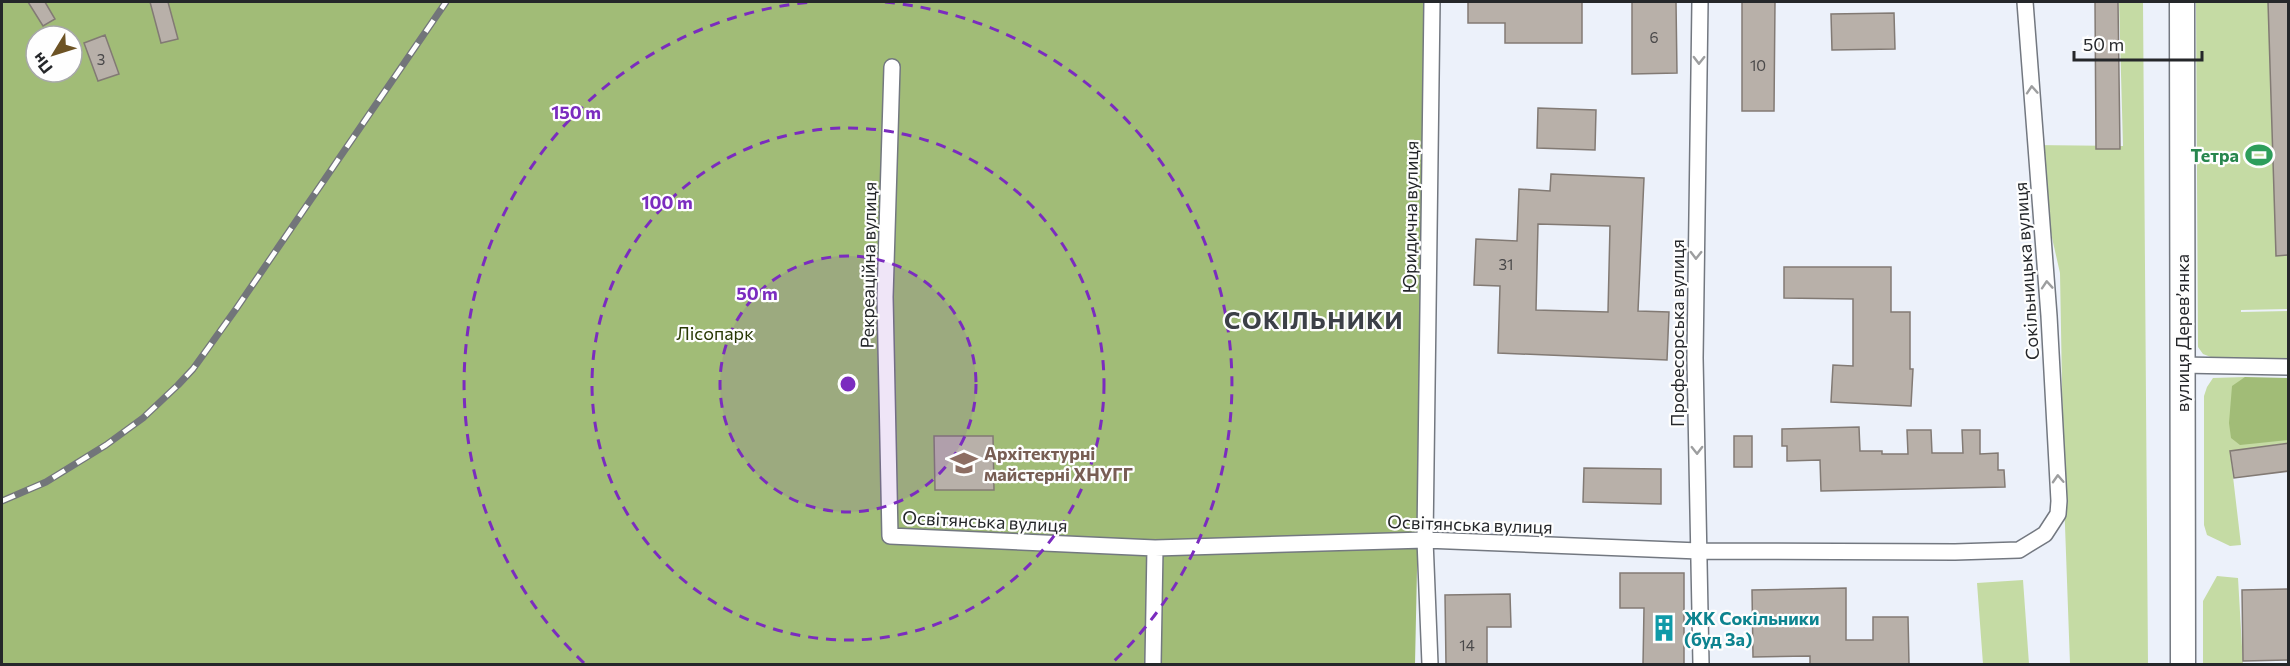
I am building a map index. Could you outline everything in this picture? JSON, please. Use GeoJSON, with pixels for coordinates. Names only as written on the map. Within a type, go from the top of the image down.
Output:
{"type":"FeatureCollection","features":[{"type":"Feature","properties":{"kind":"main road","name":"вулиця Дерев’янка"},"geometry":{"type":"LineString","coordinates":[[2182,2],[2183,664]]}},
{"type":"Feature","properties":{"kind":"street","name":"Юридична вулиця"},"geometry":{"type":"LineString","coordinates":[[1430,664],[1425,540],[1432,2]]}},
{"type":"Feature","properties":{"kind":"street","name":"Професорська вулиця"},"geometry":{"type":"LineString","coordinates":[[1700,2],[1695,358],[1701,664]]}},
{"type":"Feature","properties":{"kind":"street","name":"Сокільницька вулиця"},"geometry":{"type":"LineString","coordinates":[[2025,2],[2049,316],[2059,501],[2058,514],[2045,534]]}},
{"type":"Feature","properties":{"kind":"street","name":"Рекреаційна вулиця"},"geometry":{"type":"LineString","coordinates":[[890,536],[885,297],[892,67]]}},
{"type":"Feature","properties":{"kind":"street"},"geometry":{"type":"LineString","coordinates":[[2181,365],[2289,367]]}},
{"type":"Feature","properties":{"kind":"street","name":"Освітянська вулиця"},"geometry":{"type":"LineString","coordinates":[[890,536],[1155,548],[1425,540],[1699,551],[1955,552],[2019,549],[2045,534]]}},
{"type":"Feature","properties":{"kind":"street"},"geometry":{"type":"LineString","coordinates":[[1153,664],[1155,548]]}},
{"type":"Feature","properties":{"kind":"green space","name":"Лісопарк"},"geometry":{"type":"Polygon","coordinates":[[[2,2],[1429,2],[1415,664],[2,664],[2,2]]]}},
{"type":"Feature","properties":{"kind":"green space"},"geometry":{"type":"Polygon","coordinates":[[[2119,2],[2143,2],[2148,664],[2070,664],[2060,273],[2031,145],[2123,146],[2119,2]]]}},
{"type":"Feature","properties":{"kind":"green space"},"geometry":{"type":"Polygon","coordinates":[[[2196,2],[2288,2],[2288,309],[2241,310],[2241,312],[2288,311],[2288,361],[2216,359],[2203,354],[2198,347],[2196,2]]]}},
{"type":"Feature","properties":{"kind":"green space"},"geometry":{"type":"Polygon","coordinates":[[[2245,377],[2288,409],[2288,443],[2230,451],[2241,545],[2230,546],[2207,535],[2204,525],[2204,396],[2213,378],[2245,377]]]}},
{"type":"Feature","properties":{"kind":"green space"},"geometry":{"type":"Polygon","coordinates":[[[2245,377],[2288,378],[2288,440],[2240,445],[2231,438],[2229,423],[2232,386],[2245,377]]]}},
{"type":"Feature","properties":{"kind":"green space"},"geometry":{"type":"Polygon","coordinates":[[[2217,576],[2238,578],[2243,664],[2203,664],[2203,601],[2217,576]]]}},
{"type":"Feature","properties":{"kind":"green space"},"geometry":{"type":"Polygon","coordinates":[[[2023,580],[2029,664],[1983,664],[1977,583],[2023,580]]]}},
{"type":"Feature","properties":{"kind":"building"},"geometry":{"type":"Polygon","coordinates":[[[28,2],[45,2],[55,19],[42,24],[28,2]]]}},
{"type":"Feature","properties":{"kind":"building"},"geometry":{"type":"Polygon","coordinates":[[[150,2],[168,2],[178,39],[161,43],[150,2]]]}},
{"type":"Feature","properties":{"kind":"building"},"geometry":{"type":"Polygon","coordinates":[[[1468,2],[1582,2],[1582,43],[1505,43],[1505,23],[1468,23],[1468,2]]]}},
{"type":"Feature","properties":{"kind":"building"},"geometry":{"type":"Polygon","coordinates":[[[1632,2],[1676,2],[1677,73],[1632,74],[1632,2]]]}},
{"type":"Feature","properties":{"kind":"building"},"geometry":{"type":"Polygon","coordinates":[[[1742,2],[1775,2],[1774,111],[1742,111],[1742,2]]]}},
{"type":"Feature","properties":{"kind":"building"},"geometry":{"type":"Polygon","coordinates":[[[2095,2],[2118,2],[2120,149],[2096,149],[2095,2]]]}},
{"type":"Feature","properties":{"kind":"building"},"geometry":{"type":"Polygon","coordinates":[[[2268,2],[2289,2],[2289,255],[2276,256],[2268,2]]]}},
{"type":"Feature","properties":{"kind":"building"},"geometry":{"type":"Polygon","coordinates":[[[1894,13],[1895,49],[1832,50],[1831,14],[1894,13]]]}},
{"type":"Feature","properties":{"kind":"building"},"geometry":{"type":"Polygon","coordinates":[[[105,35],[119,74],[98,81],[84,43],[105,35]]]}},
{"type":"Feature","properties":{"kind":"building"},"geometry":{"type":"Polygon","coordinates":[[[1538,108],[1596,110],[1595,150],[1537,148],[1538,108]]]}},
{"type":"Feature","properties":{"kind":"building"},"geometry":{"type":"Polygon","coordinates":[[[1551,174],[1644,178],[1638,311],[1669,312],[1667,360],[1498,353],[1500,286],[1474,285],[1476,239],[1517,241],[1519,189],[1550,191],[1551,174]],[[1538,224],[1536,310],[1608,312],[1610,226],[1538,224]]]}},
{"type":"Feature","properties":{"kind":"building"},"geometry":{"type":"Polygon","coordinates":[[[1784,267],[1891,267],[1891,312],[1910,312],[1910,369],[1913,369],[1911,406],[1831,402],[1833,365],[1853,366],[1853,299],[1784,298],[1784,267]]]}},
{"type":"Feature","properties":{"kind":"building"},"geometry":{"type":"Polygon","coordinates":[[[1859,427],[1860,451],[1882,451],[1882,454],[1908,454],[1907,430],[1931,430],[1932,453],[1963,453],[1962,430],[1980,430],[1980,454],[1998,453],[1998,470],[2004,470],[2005,487],[1821,491],[1820,460],[1787,461],[1787,446],[1782,446],[1782,429],[1859,427]]]}},
{"type":"Feature","properties":{"kind":"building"},"geometry":{"type":"Polygon","coordinates":[[[934,436],[993,436],[994,490],[935,490],[934,436]]]}},
{"type":"Feature","properties":{"kind":"building"},"geometry":{"type":"Polygon","coordinates":[[[1734,436],[1752,436],[1752,467],[1734,467],[1734,436]]]}},
{"type":"Feature","properties":{"kind":"building"},"geometry":{"type":"Polygon","coordinates":[[[2289,443],[2289,471],[2234,478],[2230,451],[2289,443]]]}},
{"type":"Feature","properties":{"kind":"building"},"geometry":{"type":"Polygon","coordinates":[[[1584,468],[1661,469],[1661,504],[1583,502],[1584,468]]]}},
{"type":"Feature","properties":{"kind":"building","name":"ЖК Сокільники (буд 3а)"},"geometry":{"type":"Polygon","coordinates":[[[1620,573],[1684,573],[1684,664],[1643,664],[1644,608],[1620,608],[1620,573]]]}},
{"type":"Feature","properties":{"kind":"building"},"geometry":{"type":"Polygon","coordinates":[[[1846,588],[1846,640],[1873,640],[1873,617],[1908,617],[1909,664],[1810,664],[1810,656],[1753,657],[1752,590],[1846,588]]]}},
{"type":"Feature","properties":{"kind":"building"},"geometry":{"type":"Polygon","coordinates":[[[2289,589],[2289,660],[2243,661],[2242,590],[2289,589]]]}},
{"type":"Feature","properties":{"kind":"building"},"geometry":{"type":"Polygon","coordinates":[[[1510,594],[1511,627],[1487,627],[1487,664],[1446,664],[1445,595],[1510,594]]]}},
{"type":"Feature","properties":{"kind":"railway"},"geometry":{"type":"LineString","coordinates":[[2,501],[46,482],[106,445],[143,418],[193,369],[446,2]]}},
{"type":"Feature","properties":{"kind":"place","name":"Тетра"},"geometry":{"type":"Point","coordinates":[2259,155]}},
{"type":"Feature","properties":{"kind":"place","name":"Архітектурні майстерні ХНУГГ"},"geometry":{"type":"Point","coordinates":[964,463]}},
{"type":"Feature","properties":{"kind":"place","name":"ЖК Сокільники (буд 3а)"},"geometry":{"type":"Point","coordinates":[1664,628]}},
{"type":"Feature","properties":{"kind":"district","name":"СОКІЛЬНИКИ"},"geometry":{"type":"Point","coordinates":[1314,319]}}]}
